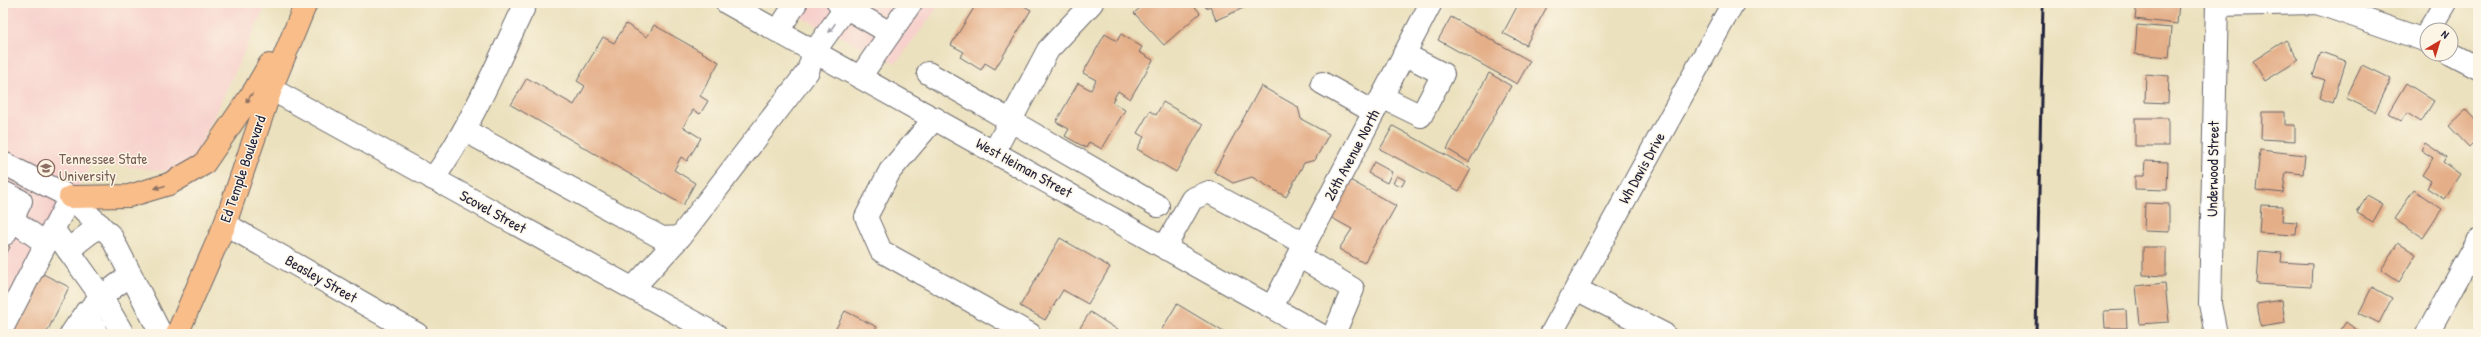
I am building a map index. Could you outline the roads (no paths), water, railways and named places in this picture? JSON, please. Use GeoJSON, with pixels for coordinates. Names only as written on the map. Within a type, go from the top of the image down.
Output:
{"type":"FeatureCollection","features":[{"type":"Feature","properties":{"kind":"main road","name":"Ed Temple Boulevard"},"geometry":{"type":"LineString","coordinates":[[177,334],[225,224],[271,89],[305,3]]}},
{"type":"Feature","properties":{"kind":"main road"},"geometry":{"type":"LineString","coordinates":[[70,198],[129,196],[169,184],[204,164],[254,91],[305,3]]}},
{"type":"Feature","properties":{"kind":"street"},"geometry":{"type":"LineString","coordinates":[[433,179],[464,130],[526,3]]}},
{"type":"Feature","properties":{"kind":"street","name":"West Heiman Street"},"geometry":{"type":"LineString","coordinates":[[727,3],[1319,334]]}},
{"type":"Feature","properties":{"kind":"street"},"geometry":{"type":"LineString","coordinates":[[778,31],[796,3]]}},
{"type":"Feature","properties":{"kind":"street"},"geometry":{"type":"LineString","coordinates":[[860,77],[911,3]]}},
{"type":"Feature","properties":{"kind":"street"},"geometry":{"type":"LineString","coordinates":[[994,152],[1048,50],[1092,3]]}},
{"type":"Feature","properties":{"kind":"street","name":"26th Avenue North"},"geometry":{"type":"LineString","coordinates":[[1272,307],[1431,3]]}},
{"type":"Feature","properties":{"kind":"street","name":"Wh Davis Drive"},"geometry":{"type":"LineString","coordinates":[[1551,334],[1733,3]]}},
{"type":"Feature","properties":{"kind":"street"},"geometry":{"type":"LineString","coordinates":[[2217,4],[2317,3],[2419,34]]}},
{"type":"Feature","properties":{"kind":"street"},"geometry":{"type":"LineString","coordinates":[[2434,22],[2444,3]]}},
{"type":"Feature","properties":{"kind":"street","name":"Underwood Street"},"geometry":{"type":"LineString","coordinates":[[2216,334],[2210,304],[2217,4]]}},
{"type":"Feature","properties":{"kind":"street"},"geometry":{"type":"LineString","coordinates":[[633,288],[680,237],[808,71],[814,52],[844,5],[890,33]]}},
{"type":"Feature","properties":{"kind":"street"},"geometry":{"type":"LineString","coordinates":[[1322,83],[1378,104],[1421,116],[1443,74],[1404,54]]}},
{"type":"Feature","properties":{"kind":"street"},"geometry":{"type":"LineString","coordinates":[[2459,58],[2478,68]]}},
{"type":"Feature","properties":{"kind":"street"},"geometry":{"type":"LineString","coordinates":[[928,73],[1158,206]]}},
{"type":"Feature","properties":{"kind":"street","name":"Scovel Street"},"geometry":{"type":"LineString","coordinates":[[271,89],[715,334]]}},
{"type":"Feature","properties":{"kind":"street"},"geometry":{"type":"LineString","coordinates":[[935,118],[890,172],[866,217],[881,251],[1030,334]]}},
{"type":"Feature","properties":{"kind":"street"},"geometry":{"type":"LineString","coordinates":[[464,130],[662,238],[680,237]]}},
{"type":"Feature","properties":{"kind":"street"},"geometry":{"type":"LineString","coordinates":[[3,163],[70,198],[111,236],[161,334]]}},
{"type":"Feature","properties":{"kind":"street"},"geometry":{"type":"LineString","coordinates":[[33,178],[8,212],[49,236],[68,250],[101,296],[123,334]]}},
{"type":"Feature","properties":{"kind":"street"},"geometry":{"type":"LineString","coordinates":[[1165,247],[1192,199],[1209,192],[1302,250],[1353,289],[1334,334]]}},
{"type":"Feature","properties":{"kind":"street"},"geometry":{"type":"LineString","coordinates":[[3,327],[70,198]]}},
{"type":"Feature","properties":{"kind":"street","name":"Beasley Street"},"geometry":{"type":"LineString","coordinates":[[225,224],[417,334]]}},
{"type":"Feature","properties":{"kind":"street"},"geometry":{"type":"LineString","coordinates":[[68,250],[100,225]]}},
{"type":"Feature","properties":{"kind":"street"},"geometry":{"type":"LineString","coordinates":[[2427,334],[2478,241]]}},
{"type":"Feature","properties":{"kind":"street"},"geometry":{"type":"LineString","coordinates":[[71,334],[86,312],[101,296],[131,274]]}},
{"type":"Feature","properties":{"kind":"street"},"geometry":{"type":"LineString","coordinates":[[1576,289],[1664,334]]}},
{"type":"Feature","properties":{"kind":"street"},"geometry":{"type":"LineString","coordinates":[[86,312],[97,334]]}},
{"type":"Feature","properties":{"kind":"railway"},"geometry":{"type":"LineString","coordinates":[[2036,334],[2043,3]]}},
{"type":"Feature","properties":{"kind":"place","name":"Tennessee State University"},"geometry":{"type":"Point","coordinates":[46,168]}}]}
